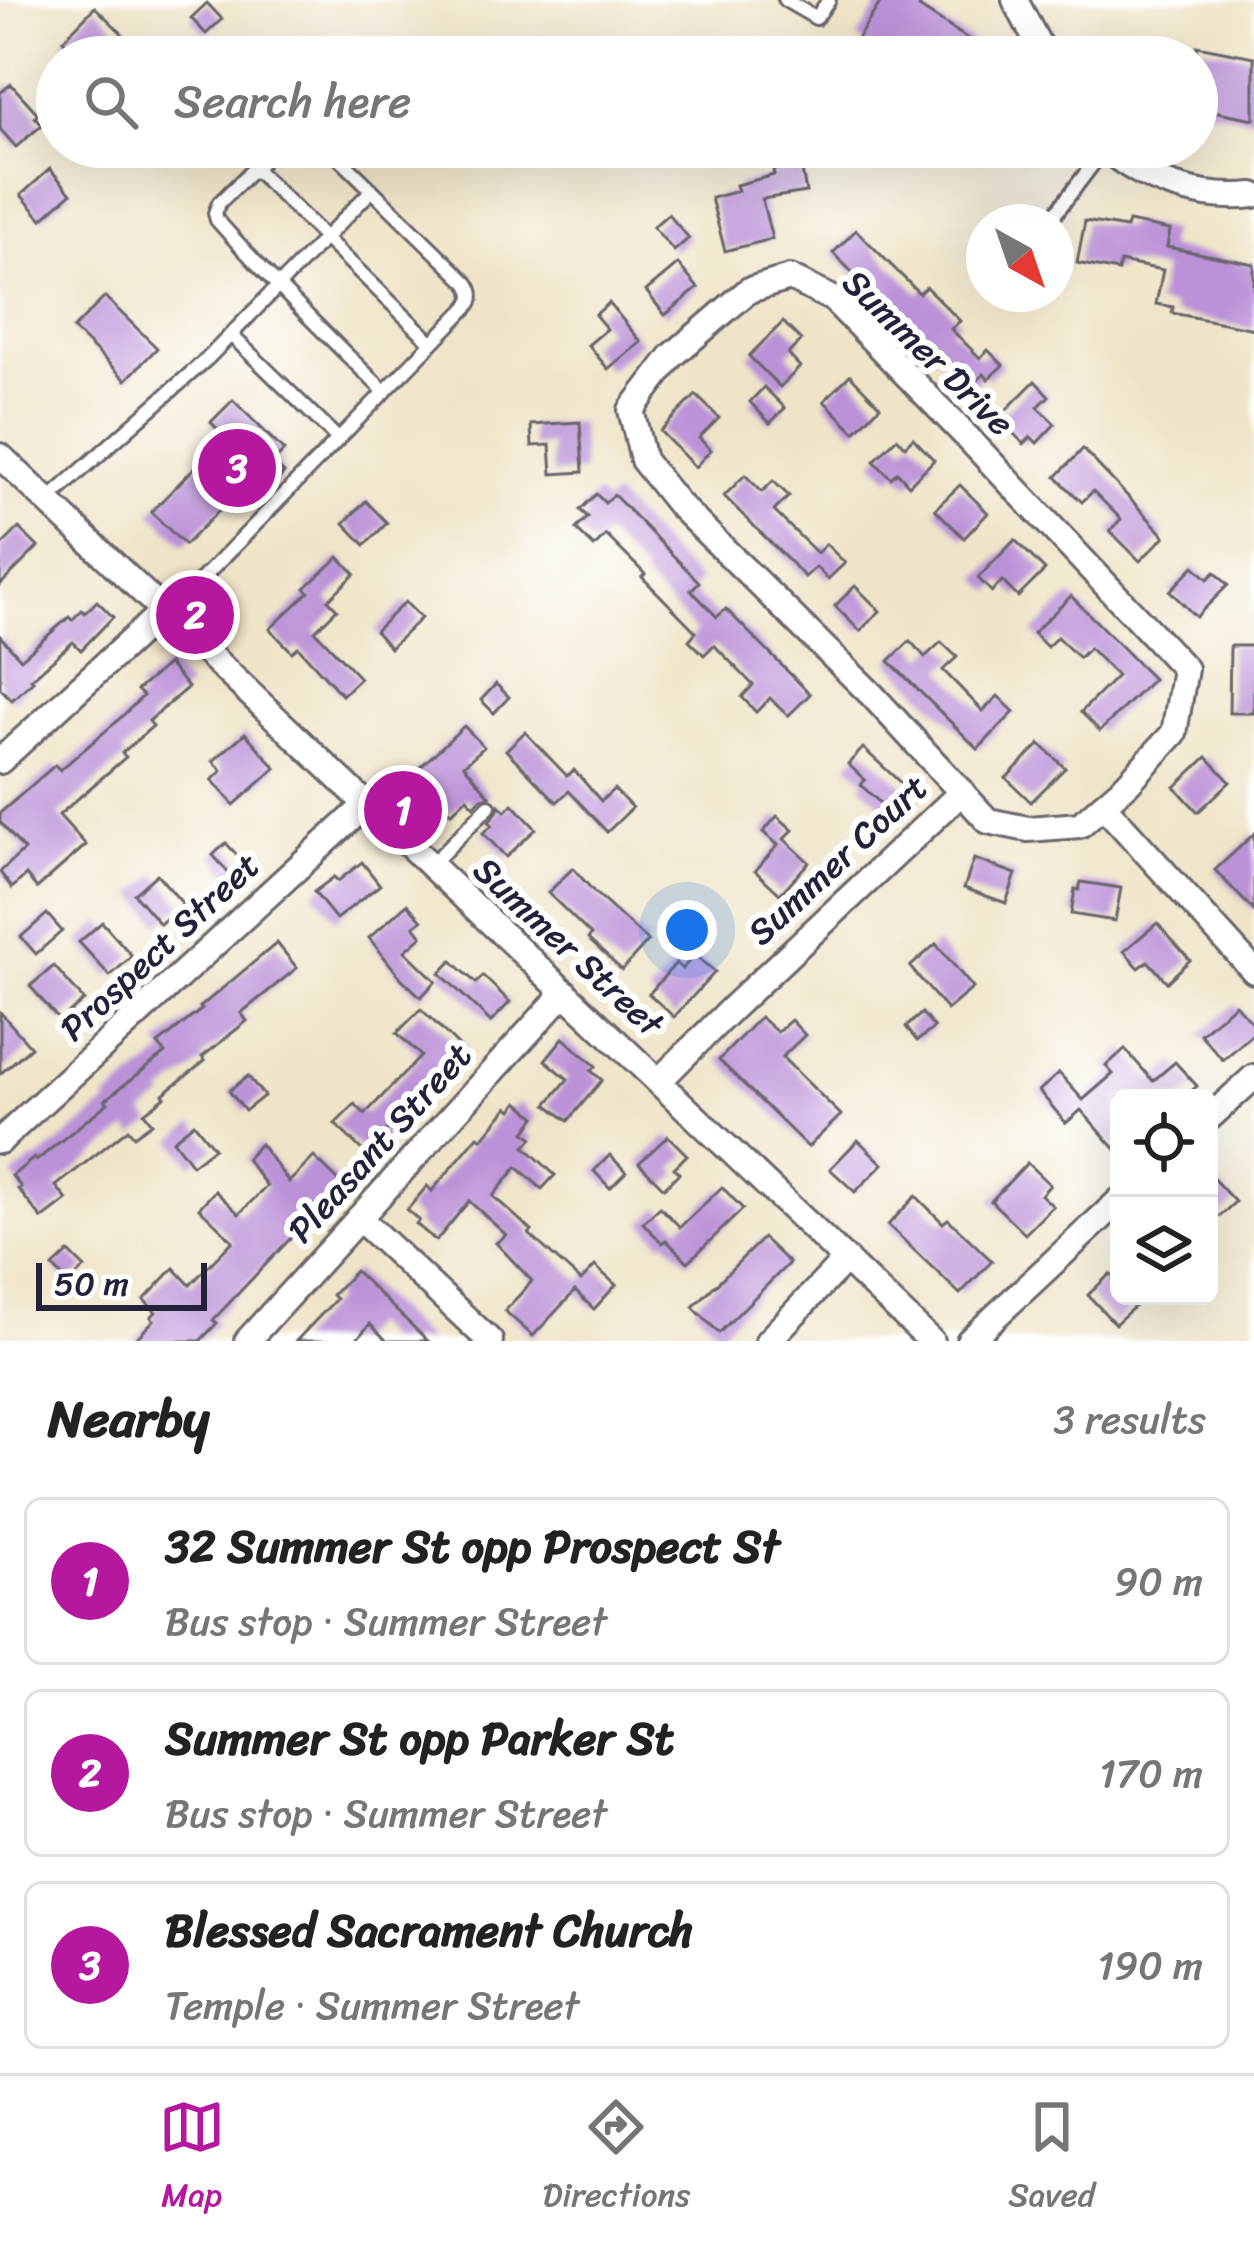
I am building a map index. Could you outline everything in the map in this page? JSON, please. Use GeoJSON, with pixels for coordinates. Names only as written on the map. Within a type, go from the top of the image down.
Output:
{"type":"FeatureCollection","features":[{"type":"Feature","properties":{"kind":"street"},"geometry":{"type":"LineString","coordinates":[[1016,0],[1034,36]]}},
{"type":"Feature","properties":{"kind":"street"},"geometry":{"type":"LineString","coordinates":[[1133,168],[1210,195],[1254,195]]}},
{"type":"Feature","properties":{"kind":"street","name":"Summer Drive"},"geometry":{"type":"LineString","coordinates":[[790,278],[833,298],[1185,669],[1174,733],[1080,825],[1028,830],[988,821],[962,792],[873,696],[678,504],[644,460],[631,410],[672,356],[749,290],[790,278]]}},
{"type":"Feature","properties":{"kind":"street","name":"Summer Street"},"geometry":{"type":"LineString","coordinates":[[0,456],[932,1341]]}},
{"type":"Feature","properties":{"kind":"street"},"geometry":{"type":"LineString","coordinates":[[0,761],[165,613]]}},
{"type":"Feature","properties":{"kind":"street","name":"Summer Court"},"geometry":{"type":"LineString","coordinates":[[659,1081],[962,792]]}},
{"type":"Feature","properties":{"kind":"street","name":"Prospect Street"},"geometry":{"type":"LineString","coordinates":[[0,1141],[367,804]]}},
{"type":"Feature","properties":{"kind":"street"},"geometry":{"type":"LineString","coordinates":[[1103,805],[1254,971]]}},
{"type":"Feature","properties":{"kind":"street","name":"Pleasant Street"},"geometry":{"type":"LineString","coordinates":[[247,1341],[566,992]]}},
{"type":"Feature","properties":{"kind":"street"},"geometry":{"type":"LineString","coordinates":[[1218,1110],[1254,1077]]}},
{"type":"Feature","properties":{"kind":"street"},"geometry":{"type":"LineString","coordinates":[[969,1341],[1110,1209]]}},
{"type":"Feature","properties":{"kind":"street"},"geometry":{"type":"LineString","coordinates":[[359,1218],[490,1341]]}},
{"type":"Feature","properties":{"kind":"street"},"geometry":{"type":"LineString","coordinates":[[768,1341],[846,1259]]}},
{"type":"Feature","properties":{"kind":"lane"},"geometry":{"type":"LineString","coordinates":[[785,0],[816,18],[829,0]]}},
{"type":"Feature","properties":{"kind":"lane"},"geometry":{"type":"LineString","coordinates":[[385,392],[277,288],[215,217],[219,203],[254,168],[432,343]]}},
{"type":"Feature","properties":{"kind":"lane"},"geometry":{"type":"LineString","coordinates":[[165,613],[470,304],[472,291],[349,168]]}},
{"type":"Feature","properties":{"kind":"lane"},"geometry":{"type":"LineString","coordinates":[[1062,204],[1089,168]]}},
{"type":"Feature","properties":{"kind":"lane"},"geometry":{"type":"LineString","coordinates":[[47,501],[231,335],[372,190]]}},
{"type":"Feature","properties":{"kind":"lane"},"geometry":{"type":"LineString","coordinates":[[231,335],[338,440]]}},
{"type":"Feature","properties":{"kind":"lane"},"geometry":{"type":"LineString","coordinates":[[431,865],[490,806]]}},
{"type":"Feature","properties":{"kind":"building"},"geometry":{"type":"Polygon","coordinates":[[[882,0],[924,0],[919,7],[964,36],[859,36],[882,0]]]}},
{"type":"Feature","properties":{"kind":"building"},"geometry":{"type":"Polygon","coordinates":[[[207,3],[222,19],[206,34],[191,18],[207,3]]]}},
{"type":"Feature","properties":{"kind":"building"},"geometry":{"type":"Polygon","coordinates":[[[95,7],[125,36],[67,36],[95,7]]]}},
{"type":"Feature","properties":{"kind":"building"},"geometry":{"type":"Polygon","coordinates":[[[1218,50],[1254,57],[1254,119],[1218,112],[1218,50]]]}},
{"type":"Feature","properties":{"kind":"building"},"geometry":{"type":"Polygon","coordinates":[[[11,84],[36,112],[36,130],[16,147],[0,129],[0,93],[11,84]]]}},
{"type":"Feature","properties":{"kind":"building"},"geometry":{"type":"Polygon","coordinates":[[[802,168],[806,192],[762,199],[772,239],[725,251],[711,198],[738,191],[736,185],[774,175],[773,170],[802,168]]]}},
{"type":"Feature","properties":{"kind":"building"},"geometry":{"type":"Polygon","coordinates":[[[50,169],[71,193],[42,219],[21,195],[50,169]]]}},
{"type":"Feature","properties":{"kind":"building"},"geometry":{"type":"Polygon","coordinates":[[[668,214],[689,238],[674,251],[653,227],[668,214]]]}},
{"type":"Feature","properties":{"kind":"building"},"geometry":{"type":"Polygon","coordinates":[[[1085,221],[1170,230],[1167,247],[1254,264],[1254,329],[1172,313],[1173,307],[1156,304],[1163,270],[1120,262],[1118,271],[1077,263],[1085,221]]]}},
{"type":"Feature","properties":{"kind":"building"},"geometry":{"type":"Polygon","coordinates":[[[856,230],[919,293],[926,287],[960,321],[951,329],[980,358],[988,350],[1003,365],[988,379],[984,374],[969,389],[833,253],[856,230]]]}},
{"type":"Feature","properties":{"kind":"building"},"geometry":{"type":"Polygon","coordinates":[[[678,264],[698,288],[665,315],[646,291],[678,264]]]}},
{"type":"Feature","properties":{"kind":"building"},"geometry":{"type":"Polygon","coordinates":[[[105,297],[157,348],[126,380],[73,329],[105,297]]]}},
{"type":"Feature","properties":{"kind":"building"},"geometry":{"type":"Polygon","coordinates":[[[609,303],[641,342],[608,369],[588,345],[607,329],[595,315],[609,303]]]}},
{"type":"Feature","properties":{"kind":"building"},"geometry":{"type":"Polygon","coordinates":[[[783,322],[801,340],[788,354],[800,367],[780,387],[749,356],[783,322]]]}},
{"type":"Feature","properties":{"kind":"building"},"geometry":{"type":"Polygon","coordinates":[[[850,375],[880,406],[855,432],[824,401],[850,375]]]}},
{"type":"Feature","properties":{"kind":"building"},"geometry":{"type":"Polygon","coordinates":[[[1035,381],[1049,396],[1038,407],[1055,424],[1037,443],[1031,437],[1024,444],[998,418],[1035,381]]]}},
{"type":"Feature","properties":{"kind":"building"},"geometry":{"type":"Polygon","coordinates":[[[764,387],[785,408],[770,423],[750,402],[764,387]]]}},
{"type":"Feature","properties":{"kind":"building"},"geometry":{"type":"Polygon","coordinates":[[[696,395],[719,418],[699,438],[711,450],[695,467],[660,431],[696,395]]]}},
{"type":"Feature","properties":{"kind":"building"},"geometry":{"type":"Polygon","coordinates":[[[233,400],[284,451],[273,462],[284,473],[268,490],[257,479],[251,485],[247,482],[185,545],[151,512],[212,450],[206,444],[219,431],[211,422],[233,400]]]}},
{"type":"Feature","properties":{"kind":"building"},"geometry":{"type":"Polygon","coordinates":[[[580,422],[583,472],[552,474],[550,445],[532,446],[531,425],[580,422]]]}},
{"type":"Feature","properties":{"kind":"building"},"geometry":{"type":"Polygon","coordinates":[[[897,438],[905,446],[913,438],[934,460],[909,485],[897,472],[891,478],[874,461],[897,438]]]}},
{"type":"Feature","properties":{"kind":"building"},"geometry":{"type":"Polygon","coordinates":[[[1083,449],[1165,536],[1140,561],[1110,531],[1121,519],[1093,491],[1082,502],[1056,477],[1083,449]]]}},
{"type":"Feature","properties":{"kind":"building"},"geometry":{"type":"Polygon","coordinates":[[[745,475],[762,492],[773,481],[789,496],[774,511],[817,553],[826,544],[845,563],[828,579],[816,567],[805,577],[724,496],[745,475]]]}},
{"type":"Feature","properties":{"kind":"building"},"geometry":{"type":"Polygon","coordinates":[[[960,485],[988,513],[964,538],[935,509],[960,485]]]}},
{"type":"Feature","properties":{"kind":"building"},"geometry":{"type":"Polygon","coordinates":[[[596,494],[605,503],[614,495],[699,582],[691,590],[717,617],[726,609],[810,694],[788,716],[770,698],[756,712],[742,697],[753,685],[714,645],[704,655],[689,640],[696,632],[642,577],[645,574],[606,535],[594,547],[576,529],[588,517],[580,510],[596,494]]]}},
{"type":"Feature","properties":{"kind":"building"},"geometry":{"type":"Polygon","coordinates":[[[366,501],[387,523],[365,545],[344,523],[366,501]]]}},
{"type":"Feature","properties":{"kind":"building"},"geometry":{"type":"Polygon","coordinates":[[[19,528],[38,547],[0,585],[0,547],[19,528]]]}},
{"type":"Feature","properties":{"kind":"building"},"geometry":{"type":"Polygon","coordinates":[[[1015,540],[1045,570],[1018,597],[1002,581],[992,592],[978,578],[1015,540]]]}},
{"type":"Feature","properties":{"kind":"building"},"geometry":{"type":"Polygon","coordinates":[[[339,557],[355,574],[328,600],[337,609],[315,631],[360,678],[342,695],[298,647],[292,652],[270,629],[339,557]]]}},
{"type":"Feature","properties":{"kind":"building"},"geometry":{"type":"Polygon","coordinates":[[[1194,566],[1208,579],[1215,572],[1228,585],[1196,617],[1170,591],[1194,566]]]}},
{"type":"Feature","properties":{"kind":"building"},"geometry":{"type":"Polygon","coordinates":[[[855,586],[880,611],[860,631],[835,606],[855,586]]]}},
{"type":"Feature","properties":{"kind":"building"},"geometry":{"type":"Polygon","coordinates":[[[1071,596],[1153,679],[1100,731],[1081,712],[1117,676],[1089,648],[1079,658],[1057,637],[1047,647],[1033,633],[1071,596]]]}},
{"type":"Feature","properties":{"kind":"building"},"geometry":{"type":"Polygon","coordinates":[[[97,601],[113,617],[81,650],[73,642],[12,700],[0,688],[0,636],[21,659],[69,617],[72,620],[82,610],[85,613],[97,601]]]}},
{"type":"Feature","properties":{"kind":"building"},"geometry":{"type":"Polygon","coordinates":[[[405,602],[421,618],[390,648],[375,631],[405,602]]]}},
{"type":"Feature","properties":{"kind":"building"},"geometry":{"type":"Polygon","coordinates":[[[910,641],[925,657],[941,642],[957,657],[943,670],[983,711],[998,696],[1014,712],[978,749],[889,661],[910,641]]]}},
{"type":"Feature","properties":{"kind":"building"},"geometry":{"type":"Polygon","coordinates":[[[1230,646],[1254,646],[1254,713],[1229,713],[1230,646]]]}},
{"type":"Feature","properties":{"kind":"building"},"geometry":{"type":"Polygon","coordinates":[[[168,664],[188,687],[149,721],[153,726],[122,753],[126,757],[59,815],[86,845],[37,888],[26,875],[12,888],[0,872],[24,850],[0,822],[0,813],[55,765],[60,770],[114,724],[143,696],[137,690],[168,664]]]}},
{"type":"Feature","properties":{"kind":"building"},"geometry":{"type":"Polygon","coordinates":[[[496,684],[509,697],[494,713],[481,700],[496,684]]]}},
{"type":"Feature","properties":{"kind":"building"},"geometry":{"type":"Polygon","coordinates":[[[464,726],[484,747],[464,765],[490,796],[474,806],[467,798],[451,813],[414,773],[464,726]]]}},
{"type":"Feature","properties":{"kind":"building"},"geometry":{"type":"Polygon","coordinates":[[[525,732],[567,776],[574,770],[601,801],[614,789],[632,808],[607,832],[569,791],[557,802],[506,750],[525,732]]]}},
{"type":"Feature","properties":{"kind":"building"},"geometry":{"type":"Polygon","coordinates":[[[245,733],[276,768],[234,805],[212,780],[222,771],[213,761],[245,733]]]}},
{"type":"Feature","properties":{"kind":"building"},"geometry":{"type":"Polygon","coordinates":[[[1040,744],[1065,768],[1031,802],[1006,778],[1040,744]]]}},
{"type":"Feature","properties":{"kind":"building"},"geometry":{"type":"Polygon","coordinates":[[[863,748],[917,798],[897,819],[861,785],[865,780],[848,764],[863,748]]]}},
{"type":"Feature","properties":{"kind":"building"},"geometry":{"type":"Polygon","coordinates":[[[1207,757],[1230,782],[1198,812],[1175,787],[1207,757]]]}},
{"type":"Feature","properties":{"kind":"building"},"geometry":{"type":"Polygon","coordinates":[[[513,804],[536,829],[506,857],[483,833],[492,825],[489,821],[499,805],[505,811],[513,804]]]}},
{"type":"Feature","properties":{"kind":"building"},"geometry":{"type":"Polygon","coordinates":[[[777,816],[793,830],[784,839],[809,862],[780,894],[755,871],[778,845],[763,832],[777,816]]]}},
{"type":"Feature","properties":{"kind":"building"},"geometry":{"type":"Polygon","coordinates":[[[1254,834],[1254,911],[1215,870],[1254,834]]]}},
{"type":"Feature","properties":{"kind":"building"},"geometry":{"type":"Polygon","coordinates":[[[226,843],[246,865],[232,877],[213,855],[226,843]]]}},
{"type":"Feature","properties":{"kind":"building"},"geometry":{"type":"Polygon","coordinates":[[[974,859],[1016,874],[1006,903],[964,888],[974,859]]]}},
{"type":"Feature","properties":{"kind":"building"},"geometry":{"type":"Polygon","coordinates":[[[362,862],[380,885],[336,919],[314,892],[362,862]]]}},
{"type":"Feature","properties":{"kind":"building"},"geometry":{"type":"Polygon","coordinates":[[[573,868],[648,941],[622,970],[548,893],[573,868]]]}},
{"type":"Feature","properties":{"kind":"building"},"geometry":{"type":"Polygon","coordinates":[[[157,874],[183,904],[160,924],[134,894],[157,874]]]}},
{"type":"Feature","properties":{"kind":"building"},"geometry":{"type":"Polygon","coordinates":[[[1081,882],[1121,888],[1115,921],[1071,914],[1075,889],[1079,890],[1081,882]]]}},
{"type":"Feature","properties":{"kind":"building"},"geometry":{"type":"Polygon","coordinates":[[[407,904],[422,920],[414,926],[422,936],[405,951],[436,981],[421,997],[369,938],[407,904]]]}},
{"type":"Feature","properties":{"kind":"building"},"geometry":{"type":"Polygon","coordinates":[[[47,914],[62,931],[36,954],[21,937],[47,914]]]}},
{"type":"Feature","properties":{"kind":"building"},"geometry":{"type":"Polygon","coordinates":[[[102,922],[132,956],[110,976],[79,942],[102,922]]]}},
{"type":"Feature","properties":{"kind":"building"},"geometry":{"type":"Polygon","coordinates":[[[1157,923],[1190,960],[1167,982],[1148,961],[1139,968],[1124,951],[1157,923]]]}},
{"type":"Feature","properties":{"kind":"building"},"geometry":{"type":"Polygon","coordinates":[[[277,943],[297,968],[241,1013],[247,1021],[144,1113],[152,1123],[134,1136],[128,1129],[56,1186],[67,1200],[42,1219],[12,1176],[165,1053],[158,1044],[277,943]]]}},
{"type":"Feature","properties":{"kind":"building"},"geometry":{"type":"Polygon","coordinates":[[[936,944],[973,988],[947,1010],[910,967],[936,944]]]}},
{"type":"Feature","properties":{"kind":"building"},"geometry":{"type":"Polygon","coordinates":[[[695,955],[715,972],[674,1017],[649,994],[676,963],[682,969],[695,955]]]}},
{"type":"Feature","properties":{"kind":"building"},"geometry":{"type":"Polygon","coordinates":[[[452,961],[476,983],[483,976],[510,1002],[491,1022],[440,973],[452,961]]]}},
{"type":"Feature","properties":{"kind":"building"},"geometry":{"type":"Polygon","coordinates":[[[54,966],[84,1000],[60,1021],[30,986],[54,966]]]}},
{"type":"Feature","properties":{"kind":"building"},"geometry":{"type":"Polygon","coordinates":[[[1235,1004],[1254,1025],[1254,1033],[1223,1060],[1200,1034],[1235,1004]]]}},
{"type":"Feature","properties":{"kind":"building"},"geometry":{"type":"Polygon","coordinates":[[[421,1009],[463,1050],[368,1156],[335,1124],[355,1104],[365,1114],[421,1056],[397,1033],[421,1009]]]}},
{"type":"Feature","properties":{"kind":"building"},"geometry":{"type":"Polygon","coordinates":[[[0,1012],[31,1047],[0,1074],[0,1012]]]}},
{"type":"Feature","properties":{"kind":"building"},"geometry":{"type":"Polygon","coordinates":[[[922,1013],[934,1028],[917,1041],[906,1027],[922,1013]]]}},
{"type":"Feature","properties":{"kind":"building"},"geometry":{"type":"Polygon","coordinates":[[[760,1017],[777,1032],[791,1020],[805,1035],[782,1057],[841,1115],[808,1147],[719,1060],[760,1017]]]}},
{"type":"Feature","properties":{"kind":"building"},"geometry":{"type":"Polygon","coordinates":[[[563,1038],[596,1066],[591,1071],[602,1080],[568,1121],[547,1104],[568,1079],[545,1060],[563,1038]]]}},
{"type":"Feature","properties":{"kind":"building"},"geometry":{"type":"Polygon","coordinates":[[[1125,1049],[1153,1081],[1175,1062],[1197,1086],[1110,1089],[1110,1143],[1081,1110],[1066,1123],[1039,1091],[1059,1073],[1083,1100],[1113,1074],[1106,1066],[1125,1049]]]}},
{"type":"Feature","properties":{"kind":"building"},"geometry":{"type":"Polygon","coordinates":[[[248,1076],[264,1096],[245,1111],[229,1091],[248,1076]]]}},
{"type":"Feature","properties":{"kind":"building"},"geometry":{"type":"Polygon","coordinates":[[[518,1102],[536,1117],[525,1132],[533,1138],[525,1147],[555,1175],[542,1189],[517,1167],[493,1196],[581,1281],[595,1266],[616,1285],[594,1309],[575,1291],[533,1336],[505,1311],[532,1281],[496,1243],[506,1235],[469,1201],[436,1241],[407,1210],[427,1186],[432,1191],[478,1136],[482,1139],[508,1107],[512,1110],[518,1102]]]}},
{"type":"Feature","properties":{"kind":"building"},"geometry":{"type":"Polygon","coordinates":[[[194,1123],[214,1148],[192,1165],[173,1140],[194,1123]]]}},
{"type":"Feature","properties":{"kind":"building"},"geometry":{"type":"Polygon","coordinates":[[[668,1136],[687,1155],[674,1168],[679,1173],[664,1188],[639,1163],[668,1136]]]}},
{"type":"Feature","properties":{"kind":"building"},"geometry":{"type":"Polygon","coordinates":[[[858,1140],[883,1164],[855,1192],[830,1169],[858,1140]]]}},
{"type":"Feature","properties":{"kind":"building"},"geometry":{"type":"Polygon","coordinates":[[[260,1144],[289,1182],[314,1157],[342,1184],[213,1320],[217,1323],[200,1341],[134,1341],[156,1312],[144,1300],[174,1268],[190,1285],[233,1241],[199,1208],[215,1191],[239,1214],[267,1186],[246,1159],[260,1144]]]}},
{"type":"Feature","properties":{"kind":"building"},"geometry":{"type":"Polygon","coordinates":[[[610,1155],[626,1172],[610,1188],[594,1171],[610,1155]]]}},
{"type":"Feature","properties":{"kind":"building"},"geometry":{"type":"Polygon","coordinates":[[[1027,1163],[1050,1185],[1041,1195],[1053,1206],[1025,1234],[991,1201],[1027,1163]]]}},
{"type":"Feature","properties":{"kind":"building"},"geometry":{"type":"Polygon","coordinates":[[[1218,1184],[1235,1202],[1218,1218],[1218,1184]]]}},
{"type":"Feature","properties":{"kind":"building"},"geometry":{"type":"Polygon","coordinates":[[[722,1187],[743,1209],[688,1262],[643,1223],[660,1207],[680,1227],[722,1187]]]}},
{"type":"Feature","properties":{"kind":"building"},"geometry":{"type":"Polygon","coordinates":[[[916,1196],[992,1261],[960,1294],[888,1225],[916,1196]]]}},
{"type":"Feature","properties":{"kind":"building"},"geometry":{"type":"Polygon","coordinates":[[[763,1238],[789,1263],[719,1333],[693,1307],[763,1238]]]}},
{"type":"Feature","properties":{"kind":"building"},"geometry":{"type":"Polygon","coordinates":[[[69,1252],[85,1268],[68,1283],[53,1267],[69,1252]]]}},
{"type":"Feature","properties":{"kind":"building"},"geometry":{"type":"Polygon","coordinates":[[[355,1271],[428,1341],[387,1341],[370,1324],[355,1341],[296,1341],[355,1271]]]}},
{"type":"Feature","properties":{"kind":"building"},"geometry":{"type":"Polygon","coordinates":[[[1110,1274],[1110,1305],[1136,1305],[1115,1324],[1088,1295],[1110,1274]]]}},
{"type":"Feature","properties":{"kind":"place","name":"Blessed Sacrament Church"},"geometry":{"type":"Point","coordinates":[237,468]}},
{"type":"Feature","properties":{"kind":"place","name":"Summer St opp Parker St"},"geometry":{"type":"Point","coordinates":[195,615]}},
{"type":"Feature","properties":{"kind":"place","name":"32 Summer St opp Prospect St"},"geometry":{"type":"Point","coordinates":[403,810]}}]}
